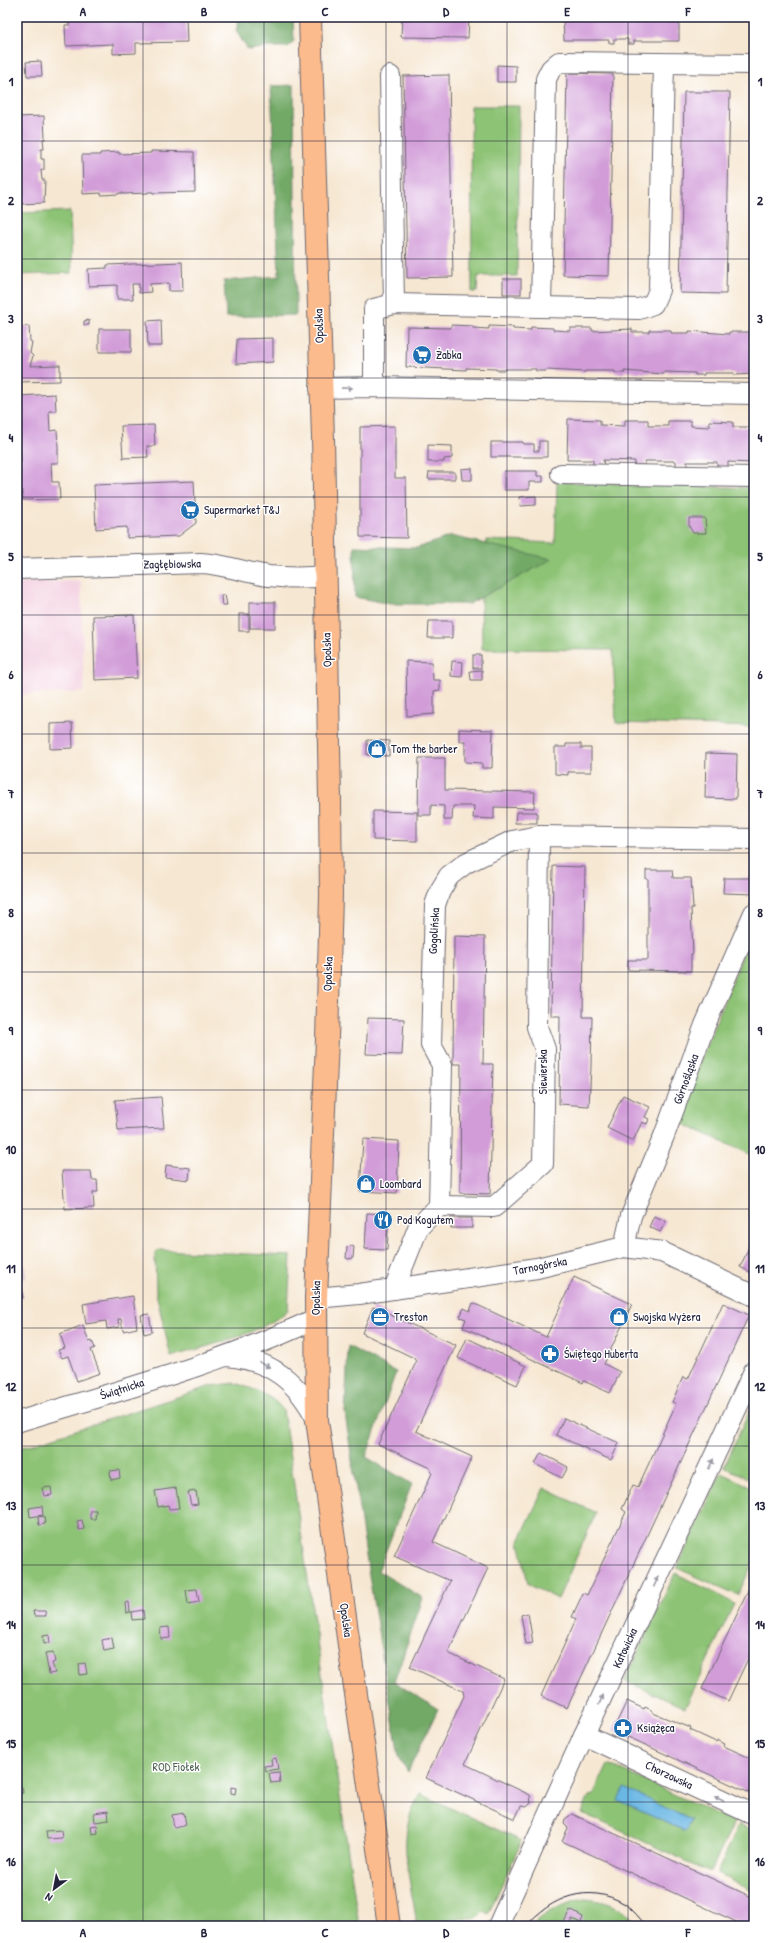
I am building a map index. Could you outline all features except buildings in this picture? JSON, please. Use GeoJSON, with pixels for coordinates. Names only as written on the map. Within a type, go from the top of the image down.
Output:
{"type":"FeatureCollection","features":[{"type":"Feature","properties":{"kind":"main road","name":"Opolska"},"geometry":{"type":"LineString","coordinates":[[310,17],[320,388],[323,438],[331,896],[316,1309],[317,1420],[390,1926]]}},
{"type":"Feature","properties":{"kind":"street"},"geometry":{"type":"LineString","coordinates":[[541,307],[546,79],[551,68],[559,62],[754,64]]}},
{"type":"Feature","properties":{"kind":"street"},"geometry":{"type":"LineString","coordinates":[[374,387],[374,309],[394,304],[639,309],[653,304],[657,298],[659,290],[664,64]]}},
{"type":"Feature","properties":{"kind":"street"},"geometry":{"type":"LineString","coordinates":[[390,76],[394,304]]}},
{"type":"Feature","properties":{"kind":"street"},"geometry":{"type":"LineString","coordinates":[[320,388],[374,387],[754,394]]}},
{"type":"Feature","properties":{"kind":"street"},"geometry":{"type":"LineString","coordinates":[[561,474],[754,477]]}},
{"type":"Feature","properties":{"kind":"street","name":"Zagłębiowska"},"geometry":{"type":"LineString","coordinates":[[17,569],[202,563],[268,576],[298,578],[325,576]]}},
{"type":"Feature","properties":{"kind":"street","name":"Gogolińska"},"geometry":{"type":"LineString","coordinates":[[439,1206],[442,1065],[431,1046],[435,905],[440,891],[449,876],[466,862],[512,841],[539,836],[754,839]]}},
{"type":"Feature","properties":{"kind":"street","name":"Siewierska"},"geometry":{"type":"LineString","coordinates":[[439,1206],[494,1207],[543,1164],[545,1049],[537,1027],[539,836]]}},
{"type":"Feature","properties":{"kind":"street","name":"Górnośląska"},"geometry":{"type":"LineString","coordinates":[[624,1247],[631,1216],[667,1129],[705,1024],[754,913]]}},
{"type":"Feature","properties":{"kind":"street"},"geometry":{"type":"LineString","coordinates":[[394,1289],[418,1228],[439,1206]]}},
{"type":"Feature","properties":{"kind":"street","name":"Tarnogórska"},"geometry":{"type":"LineString","coordinates":[[316,1309],[394,1289],[537,1268],[624,1247],[662,1252],[754,1296]]}},
{"type":"Feature","properties":{"kind":"street","name":"Świątnicka"},"geometry":{"type":"LineString","coordinates":[[17,1422],[227,1356],[281,1335],[316,1309]]}},
{"type":"Feature","properties":{"kind":"street","name":"Świątnicka"},"geometry":{"type":"LineString","coordinates":[[227,1356],[247,1358],[262,1364],[290,1381],[310,1406],[317,1420]]}},
{"type":"Feature","properties":{"kind":"street","name":"Katowicka"},"geometry":{"type":"LineString","coordinates":[[498,1926],[584,1735],[754,1371]]}},
{"type":"Feature","properties":{"kind":"street","name":"Chorzowska"},"geometry":{"type":"LineString","coordinates":[[584,1735],[754,1815]]}},
{"type":"Feature","properties":{"kind":"shaded area"},"geometry":{"type":"Polygon","coordinates":[[[81,581],[84,692],[17,695],[17,583],[81,581]]]}},
{"type":"Feature","properties":{"kind":"shaded area"},"geometry":{"type":"Polygon","coordinates":[[[23,1253],[26,1278],[20,1279],[23,1298],[17,1298],[17,1254],[23,1253]]]}},
{"type":"Feature","properties":{"kind":"green space"},"geometry":{"type":"Polygon","coordinates":[[[239,17],[293,17],[294,41],[288,47],[269,47],[248,50],[236,31],[239,17]]]}},
{"type":"Feature","properties":{"kind":"green space"},"geometry":{"type":"Polygon","coordinates":[[[294,85],[296,315],[226,317],[224,281],[279,276],[271,86],[294,85]]]}},
{"type":"Feature","properties":{"kind":"green space"},"geometry":{"type":"Polygon","coordinates":[[[471,106],[519,106],[517,276],[478,276],[477,292],[472,292],[471,106]]]}},
{"type":"Feature","properties":{"kind":"green space"},"geometry":{"type":"Polygon","coordinates":[[[70,211],[72,273],[17,275],[17,213],[70,211]]]}},
{"type":"Feature","properties":{"kind":"green space"},"geometry":{"type":"Polygon","coordinates":[[[557,482],[754,488],[754,727],[616,723],[613,650],[482,649],[481,599],[486,540],[555,543],[557,482]]]}},
{"type":"Feature","properties":{"kind":"green space"},"geometry":{"type":"Polygon","coordinates":[[[451,536],[552,559],[469,604],[390,604],[355,597],[354,546],[417,548],[451,536]]]}},
{"type":"Feature","properties":{"kind":"green space"},"geometry":{"type":"Polygon","coordinates":[[[754,927],[754,1156],[681,1123],[688,1101],[689,1089],[754,927]]]}},
{"type":"Feature","properties":{"kind":"green space"},"geometry":{"type":"Polygon","coordinates":[[[160,1250],[291,1256],[288,1310],[264,1326],[249,1333],[171,1357],[156,1293],[155,1253],[160,1250]]]}},
{"type":"Feature","properties":{"kind":"green space"},"geometry":{"type":"Polygon","coordinates":[[[348,1346],[396,1372],[366,1457],[412,1484],[378,1571],[423,1598],[394,1682],[438,1709],[408,1772],[399,1757],[369,1576],[345,1413],[348,1346]]]}},
{"type":"Feature","properties":{"kind":"green space","name":"ROD Fiołek"},"geometry":{"type":"Polygon","coordinates":[[[235,1383],[267,1396],[278,1404],[283,1410],[359,1926],[17,1926],[17,1449],[211,1386],[235,1383]]]}},
{"type":"Feature","properties":{"kind":"green space"},"geometry":{"type":"Polygon","coordinates":[[[754,1401],[754,1481],[724,1467],[754,1401]]]}},
{"type":"Feature","properties":{"kind":"green space"},"geometry":{"type":"Polygon","coordinates":[[[721,1473],[754,1488],[754,1560],[738,1595],[677,1568],[721,1473]]]}},
{"type":"Feature","properties":{"kind":"green space"},"geometry":{"type":"Polygon","coordinates":[[[544,1488],[596,1513],[558,1599],[528,1584],[519,1541],[544,1488]]]}},
{"type":"Feature","properties":{"kind":"green space"},"geometry":{"type":"Polygon","coordinates":[[[675,1573],[734,1604],[685,1708],[625,1681],[675,1573]]]}},
{"type":"Feature","properties":{"kind":"green space"},"geometry":{"type":"Polygon","coordinates":[[[608,1764],[734,1822],[710,1872],[582,1813],[589,1796],[593,1795],[608,1764]]]}},
{"type":"Feature","properties":{"kind":"green space"},"geometry":{"type":"Polygon","coordinates":[[[420,1794],[522,1841],[488,1914],[483,1911],[477,1918],[461,1918],[425,1926],[417,1926],[406,1855],[406,1841],[407,1827],[411,1813],[420,1794]]]}},
{"type":"Feature","properties":{"kind":"green space"},"geometry":{"type":"Polygon","coordinates":[[[739,1824],[754,1831],[754,1892],[717,1873],[739,1824]]]}},
{"type":"Feature","properties":{"kind":"green space"},"geometry":{"type":"Polygon","coordinates":[[[584,1899],[601,1901],[615,1906],[627,1914],[640,1926],[532,1926],[556,1908],[584,1899]]]}},
{"type":"Feature","properties":{"kind":"water"},"geometry":{"type":"Polygon","coordinates":[[[624,1788],[691,1820],[685,1831],[618,1801],[624,1788]]]}},
{"type":"Feature","properties":{"kind":"tram line"},"geometry":{"type":"LineString","coordinates":[[526,1926],[547,1907],[559,1900],[584,1894],[598,1894],[611,1897],[625,1904],[646,1926]]}},
{"type":"Feature","properties":{"kind":"place","name":"Żabka"},"geometry":{"type":"Point","coordinates":[422,355]}},
{"type":"Feature","properties":{"kind":"place","name":"Supermarket T&J"},"geometry":{"type":"Point","coordinates":[190,510]}},
{"type":"Feature","properties":{"kind":"place","name":"Tom the barber"},"geometry":{"type":"Point","coordinates":[377,749]}},
{"type":"Feature","properties":{"kind":"place","name":"Loombard"},"geometry":{"type":"Point","coordinates":[366,1184]}},
{"type":"Feature","properties":{"kind":"place","name":"Pod Kogutem"},"geometry":{"type":"Point","coordinates":[383,1220]}},
{"type":"Feature","properties":{"kind":"place","name":"Treston"},"geometry":{"type":"Point","coordinates":[380,1317]}},
{"type":"Feature","properties":{"kind":"place","name":"Swojska Wyżera"},"geometry":{"type":"Point","coordinates":[619,1317]}},
{"type":"Feature","properties":{"kind":"place","name":"Świętego Huberta"},"geometry":{"type":"Point","coordinates":[550,1354]}},
{"type":"Feature","properties":{"kind":"place","name":"Książęca"},"geometry":{"type":"Point","coordinates":[623,1728]}}]}
